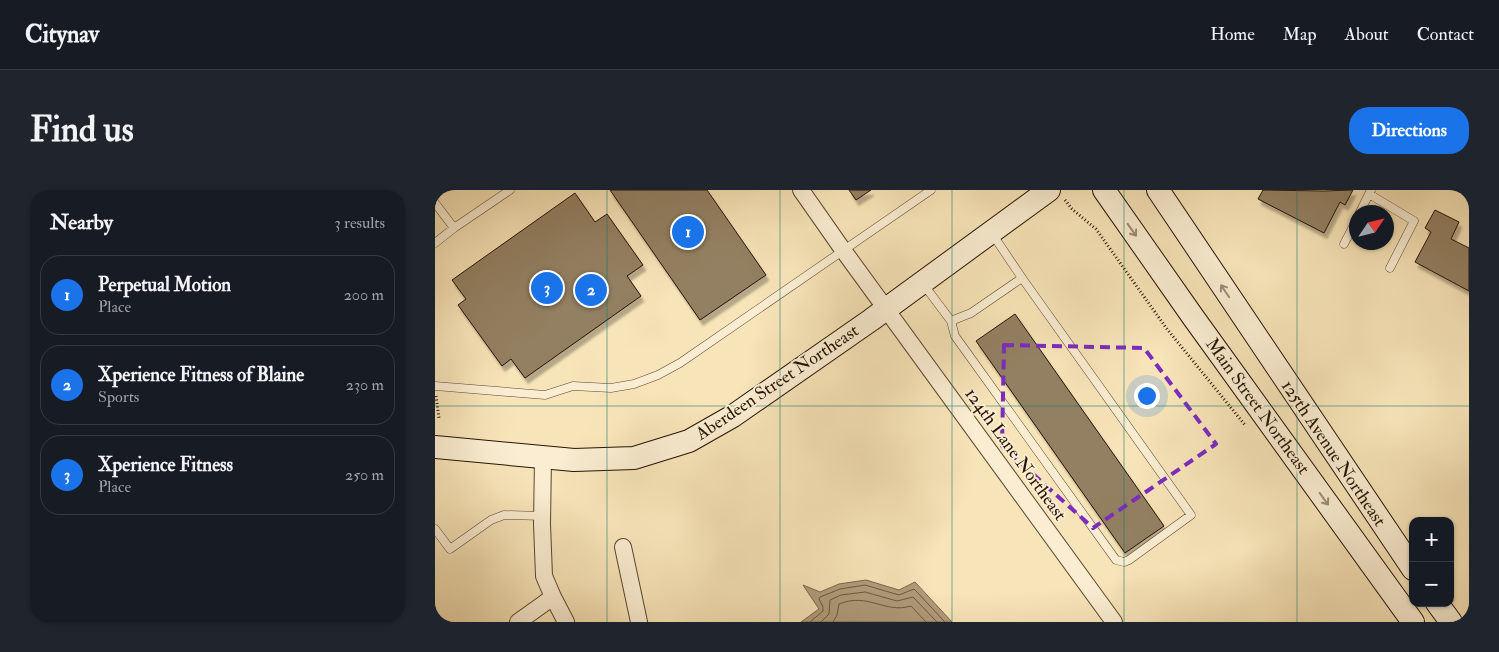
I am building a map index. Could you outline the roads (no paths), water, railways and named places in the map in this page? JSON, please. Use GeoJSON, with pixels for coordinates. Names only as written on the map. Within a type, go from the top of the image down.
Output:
{"type":"FeatureCollection","features":[{"type":"Feature","properties":{"kind":"main road","name":"Aberdeen Street Northeast"},"geometry":{"type":"LineString","coordinates":[[435,447],[574,460],[634,458],[689,441],[733,416],[886,309],[1049,190]]}},
{"type":"Feature","properties":{"kind":"main road","name":"Main Street Northeast"},"geometry":{"type":"LineString","coordinates":[[1104,190],[1413,622]]}},
{"type":"Feature","properties":{"kind":"main road","name":"125th Avenue Northeast"},"geometry":{"type":"LineString","coordinates":[[1158,190],[1409,563]]}},
{"type":"Feature","properties":{"kind":"main road"},"geometry":{"type":"LineString","coordinates":[[1440,607],[1451,622]]}},
{"type":"Feature","properties":{"kind":"street","name":"124th Lane Northeast"},"geometry":{"type":"LineString","coordinates":[[801,190],[1114,622]]}},
{"type":"Feature","properties":{"kind":"street"},"geometry":{"type":"LineString","coordinates":[[543,458],[544,576],[566,622]]}},
{"type":"Feature","properties":{"kind":"street"},"geometry":{"type":"LineString","coordinates":[[623,547],[639,622]]}},
{"type":"Feature","properties":{"kind":"street"},"geometry":{"type":"LineString","coordinates":[[518,622],[553,597]]}},
{"type":"Feature","properties":{"kind":"lane"},"geometry":{"type":"LineString","coordinates":[[435,243],[511,190]]}},
{"type":"Feature","properties":{"kind":"lane"},"geometry":{"type":"LineString","coordinates":[[435,386],[545,395],[573,386],[611,388],[634,384],[658,375],[680,363],[931,190]]}},
{"type":"Feature","properties":{"kind":"lane"},"geometry":{"type":"LineString","coordinates":[[1364,205],[1370,192],[1414,222],[1390,268]]}},
{"type":"Feature","properties":{"kind":"lane"},"geometry":{"type":"LineString","coordinates":[[435,203],[454,228]]}},
{"type":"Feature","properties":{"kind":"lane"},"geometry":{"type":"LineString","coordinates":[[922,282],[951,321],[955,336],[1116,560],[1124,562],[1129,560],[1191,515],[992,233]]}},
{"type":"Feature","properties":{"kind":"lane"},"geometry":{"type":"LineString","coordinates":[[1344,244],[1349,234]]}},
{"type":"Feature","properties":{"kind":"lane"},"geometry":{"type":"LineString","coordinates":[[951,321],[971,313],[1022,278]]}},
{"type":"Feature","properties":{"kind":"lane"},"geometry":{"type":"LineString","coordinates":[[435,529],[450,549],[491,520],[504,515],[543,516]]}},
{"type":"Feature","properties":{"kind":"water"},"geometry":{"type":"Polygon","coordinates":[[[866,580],[899,590],[915,582],[952,622],[801,622],[819,609],[803,585],[820,592],[839,584],[866,580]]]}},
{"type":"Feature","properties":{"kind":"place","name":"Perpetual Motion"},"geometry":{"type":"Point","coordinates":[688,232]}},
{"type":"Feature","properties":{"kind":"place","name":"Xperience Fitness"},"geometry":{"type":"Point","coordinates":[547,288]}},
{"type":"Feature","properties":{"kind":"place","name":"Xperience Fitness of Blaine"},"geometry":{"type":"Point","coordinates":[591,290]}}]}
